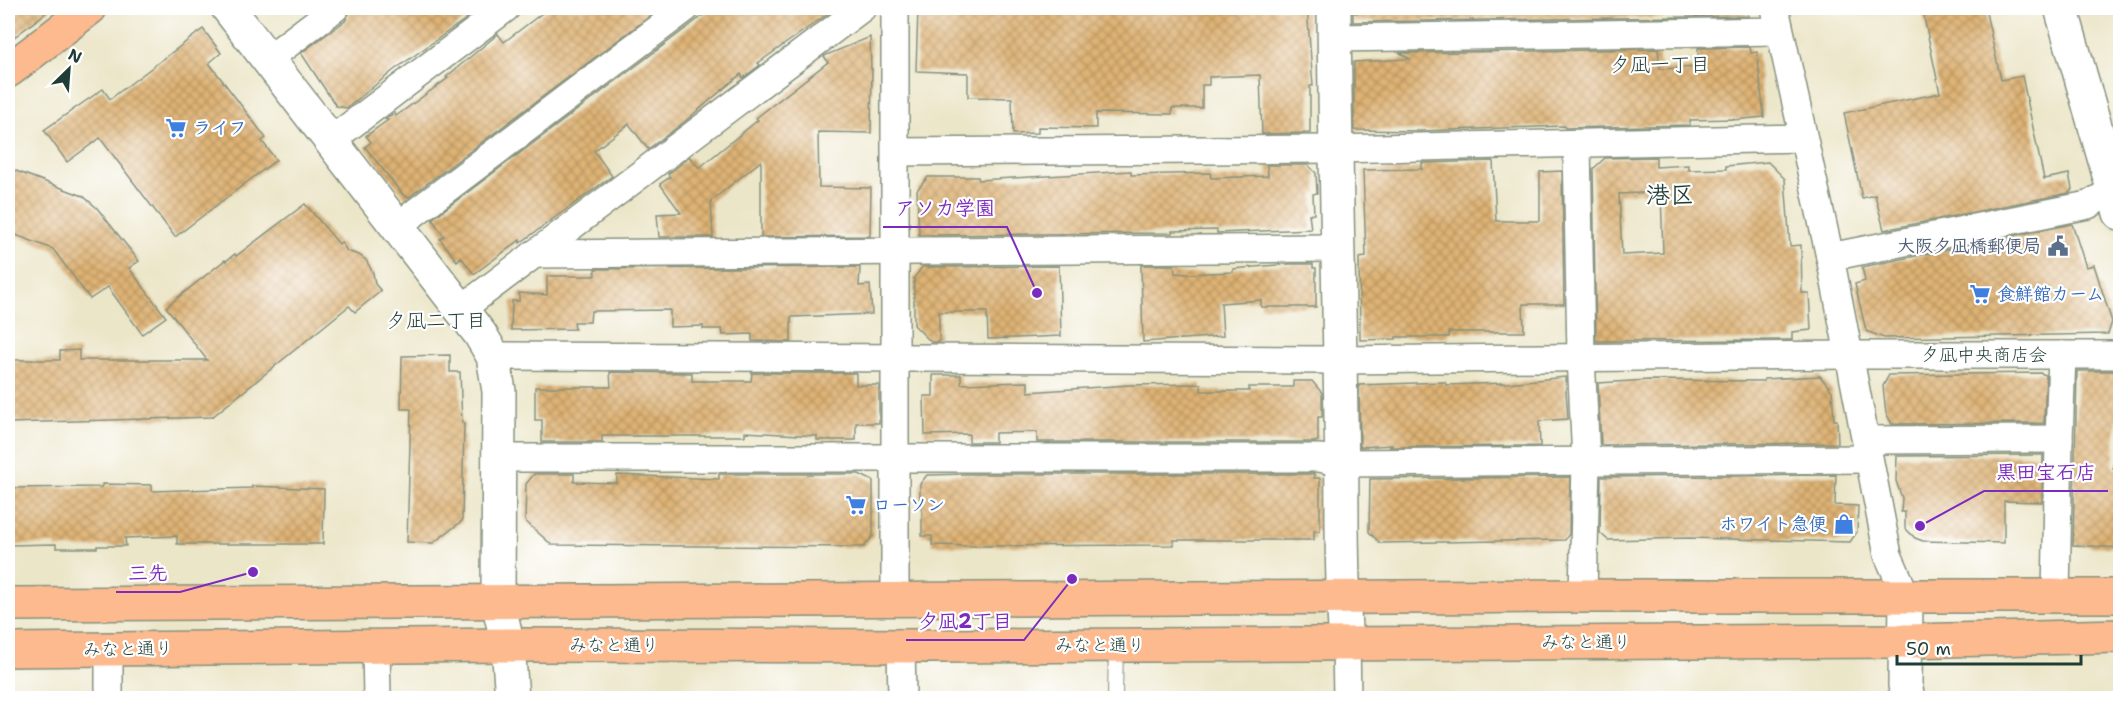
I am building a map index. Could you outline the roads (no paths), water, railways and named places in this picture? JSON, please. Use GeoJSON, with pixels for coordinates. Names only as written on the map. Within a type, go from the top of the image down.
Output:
{"type":"FeatureCollection","features":[{"type":"Feature","properties":{"kind":"main road"},"geometry":{"type":"LineString","coordinates":[[8,71],[90,8]]}},
{"type":"Feature","properties":{"kind":"main road"},"geometry":{"type":"LineString","coordinates":[[8,604],[1583,596],[2121,596]]}},
{"type":"Feature","properties":{"kind":"main road","name":"みなと通り"},"geometry":{"type":"LineString","coordinates":[[8,650],[508,645],[901,646],[1907,641],[2121,636]]}},
{"type":"Feature","properties":{"kind":"street"},"geometry":{"type":"LineString","coordinates":[[228,8],[480,334],[493,356],[499,391],[498,602],[508,645],[512,699]]}},
{"type":"Feature","properties":{"kind":"street"},"geometry":{"type":"LineString","coordinates":[[268,59],[335,8]]}},
{"type":"Feature","properties":{"kind":"street"},"geometry":{"type":"LineString","coordinates":[[330,141],[506,8]]}},
{"type":"Feature","properties":{"kind":"street"},"geometry":{"type":"LineString","coordinates":[[396,227],[686,8]]}},
{"type":"Feature","properties":{"kind":"street"},"geometry":{"type":"LineString","coordinates":[[460,309],[862,8]]}},
{"type":"Feature","properties":{"kind":"street"},"geometry":{"type":"LineString","coordinates":[[895,600],[896,8]]}},
{"type":"Feature","properties":{"kind":"street"},"geometry":{"type":"LineString","coordinates":[[1830,257],[2088,205],[2118,196],[2061,8]]}},
{"type":"Feature","properties":{"kind":"street"},"geometry":{"type":"LineString","coordinates":[[1347,699],[1342,597],[1335,23],[1777,19],[1830,257],[1888,555],[1906,596],[1905,685],[1908,699]]}},
{"type":"Feature","properties":{"kind":"street"},"geometry":{"type":"LineString","coordinates":[[896,152],[1336,149],[1802,138]]}},
{"type":"Feature","properties":{"kind":"street"},"geometry":{"type":"LineString","coordinates":[[1577,144],[1581,356],[1586,461],[1583,596]]}},
{"type":"Feature","properties":{"kind":"street"},"geometry":{"type":"LineString","coordinates":[[534,254],[1337,248]]}},
{"type":"Feature","properties":{"kind":"street"},"geometry":{"type":"LineString","coordinates":[[2056,596],[2062,355]]}},
{"type":"Feature","properties":{"kind":"street","name":"夕凪中央商店会"},"geometry":{"type":"LineString","coordinates":[[493,356],[1340,360],[1581,356],[2121,355]]}},
{"type":"Feature","properties":{"kind":"street"},"geometry":{"type":"LineString","coordinates":[[499,458],[1320,458],[1342,463],[1586,461],[1868,450],[2059,439]]}},
{"type":"Feature","properties":{"kind":"street"},"geometry":{"type":"LineString","coordinates":[[376,646],[377,699]]}},
{"type":"Feature","properties":{"kind":"street"},"geometry":{"type":"LineString","coordinates":[[901,646],[902,699]]}},
{"type":"Feature","properties":{"kind":"street"},"geometry":{"type":"LineString","coordinates":[[109,649],[109,699]]}},
{"type":"Feature","properties":{"kind":"lane"},"geometry":{"type":"LineString","coordinates":[[1115,699],[1116,645]]}},
{"type":"Feature","properties":{"kind":"railway"},"geometry":{"type":"LineString","coordinates":[[8,12],[13,8]]}},
{"type":"Feature","properties":{"kind":"place","name":"ライフ"},"geometry":{"type":"Point","coordinates":[176,128]}},
{"type":"Feature","properties":{"kind":"place","name":"大阪夕凪橋郵便局"},"geometry":{"type":"Point","coordinates":[2058,246]}},
{"type":"Feature","properties":{"kind":"place","name":"アソカ学園"},"geometry":{"type":"Point","coordinates":[1037,293]}},
{"type":"Feature","properties":{"kind":"place","name":"食鮮館カーム"},"geometry":{"type":"Point","coordinates":[1980,294]}},
{"type":"Feature","properties":{"kind":"place","name":"ローソン"},"geometry":{"type":"Point","coordinates":[856,505]}},
{"type":"Feature","properties":{"kind":"place","name":"ホワイト急便"},"geometry":{"type":"Point","coordinates":[1844,524]}},
{"type":"Feature","properties":{"kind":"place","name":"黒田宝石店"},"geometry":{"type":"Point","coordinates":[1920,526]}},
{"type":"Feature","properties":{"kind":"place","name":"三先"},"geometry":{"type":"Point","coordinates":[253,572]}},
{"type":"Feature","properties":{"kind":"place","name":"夕凪2丁目"},"geometry":{"type":"Point","coordinates":[1072,579]}},
{"type":"Feature","properties":{"kind":"district","name":"夕凪一丁目"},"geometry":{"type":"Point","coordinates":[1660,64]}},
{"type":"Feature","properties":{"kind":"district","name":"港区"},"geometry":{"type":"Point","coordinates":[1670,195]}},
{"type":"Feature","properties":{"kind":"district","name":"夕凪二丁目"},"geometry":{"type":"Point","coordinates":[436,320]}}]}
